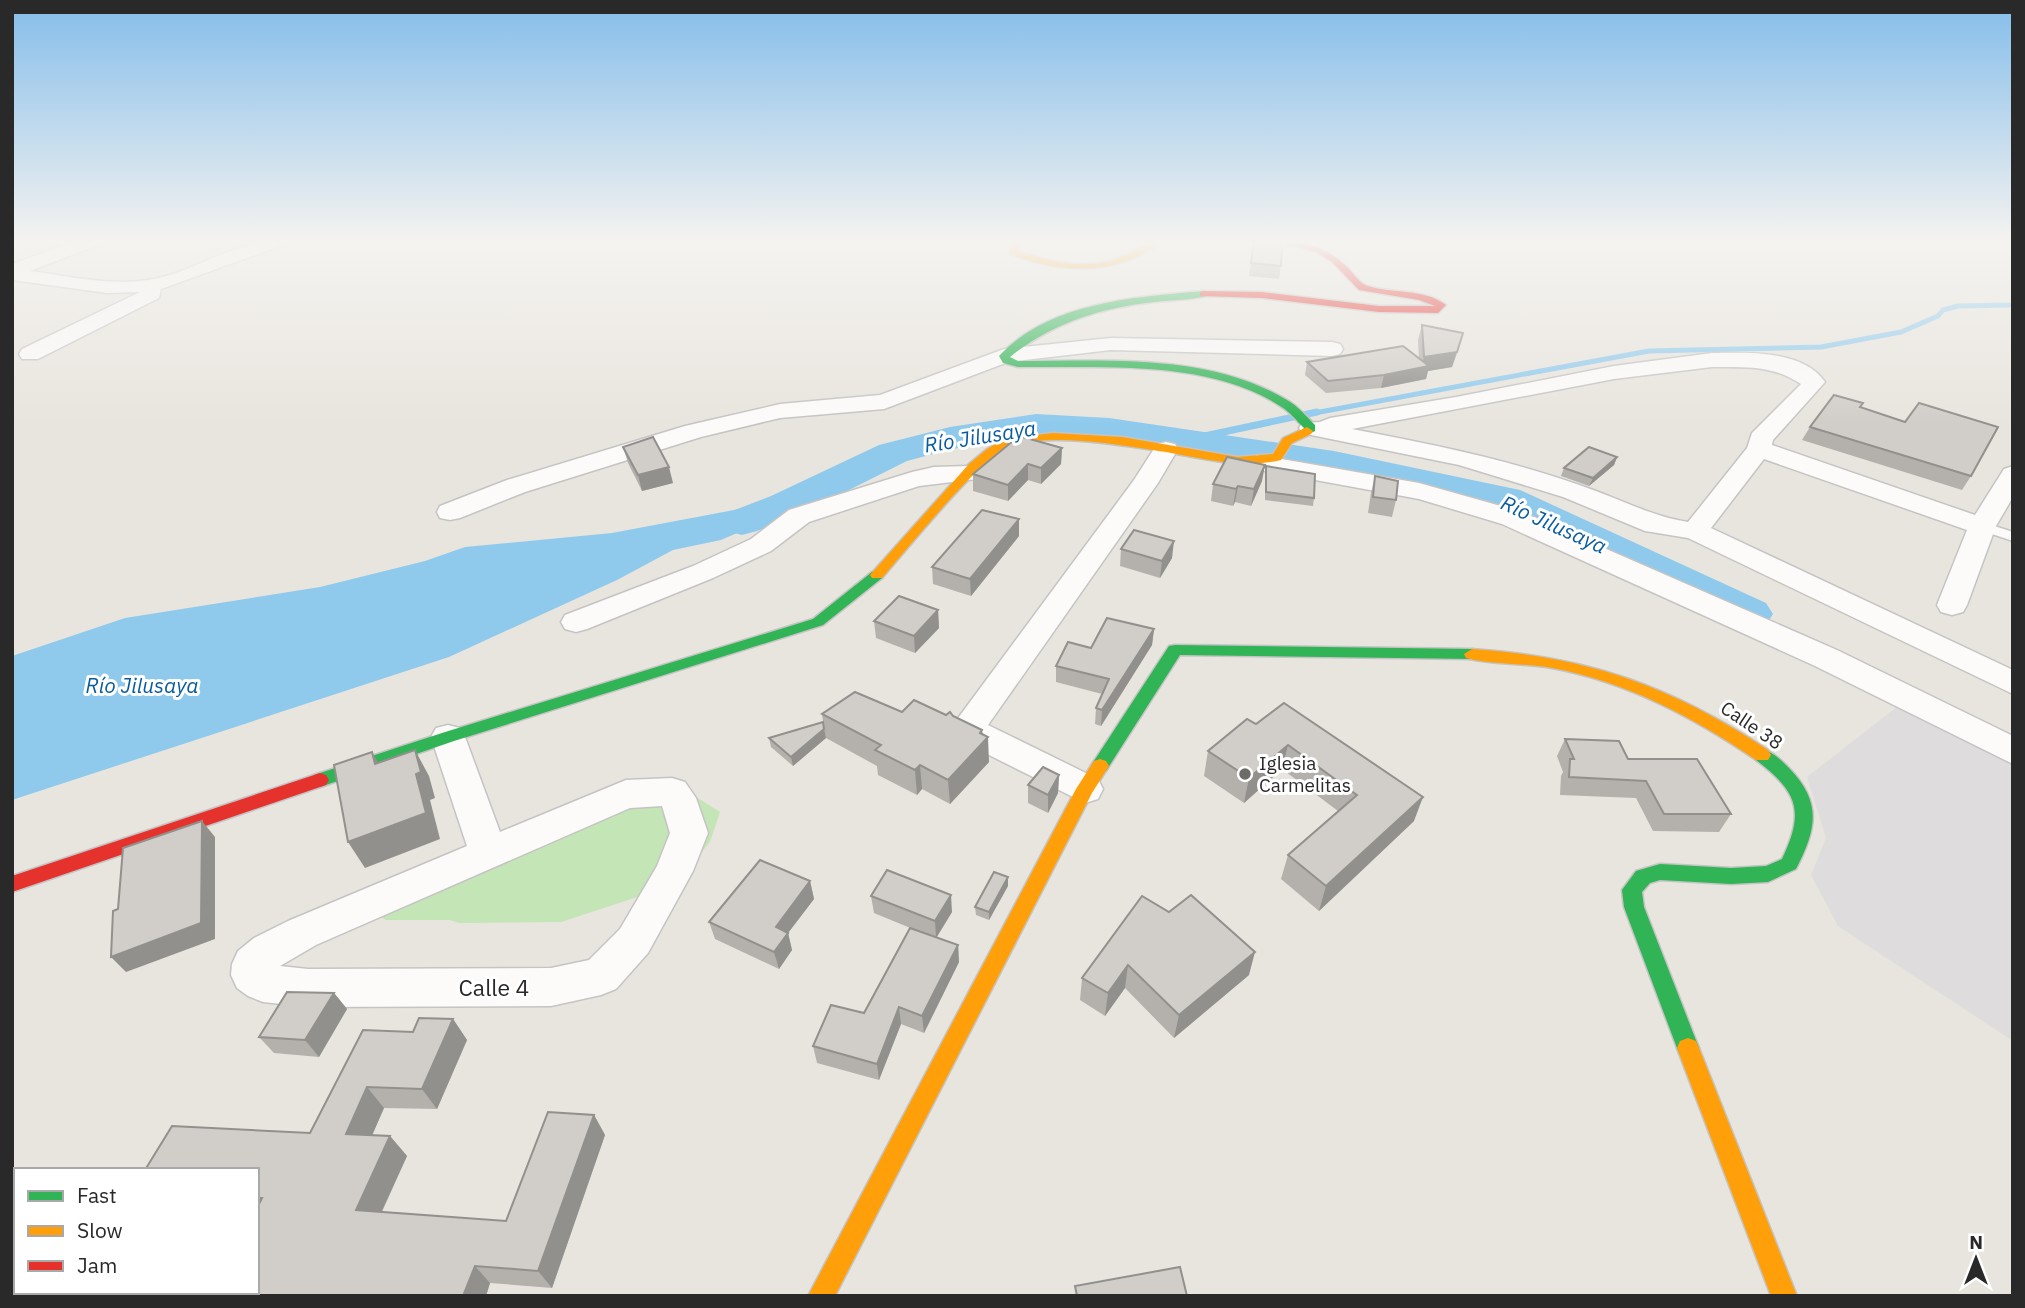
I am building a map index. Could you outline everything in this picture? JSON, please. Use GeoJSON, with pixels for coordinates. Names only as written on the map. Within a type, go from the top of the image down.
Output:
{"type":"FeatureCollection","features":[{"type":"Feature","properties":{"kind":"street"},"geometry":{"type":"LineString","coordinates":[[30,354],[136,302]]}},
{"type":"Feature","properties":{"kind":"street"},"geometry":{"type":"LineString","coordinates":[[1003,356],[1023,340],[1069,314],[1135,302]]}},
{"type":"Feature","properties":{"kind":"street"},"geometry":{"type":"LineString","coordinates":[[1316,302],[1383,311],[1438,310],[1441,305],[1434,302]]}},
{"type":"Feature","properties":{"kind":"street"},"geometry":{"type":"LineString","coordinates":[[450,512],[516,486],[694,431],[780,411],[884,402],[1003,356],[1111,344],[1332,349]]}},
{"type":"Feature","properties":{"kind":"street"},"geometry":{"type":"LineString","coordinates":[[1003,356],[1007,361],[1018,364],[1172,367],[1240,381],[1303,419],[1464,458],[1572,491],[1655,525],[1695,531],[2013,683]]}},
{"type":"Feature","properties":{"kind":"street"},"geometry":{"type":"LineString","coordinates":[[1272,456],[1303,419],[1498,396],[1588,377],[1688,363],[1763,360],[1796,367],[1807,374],[1814,382],[1761,438],[1759,449],[1695,531]]}},
{"type":"Feature","properties":{"kind":"street"},"geometry":{"type":"LineString","coordinates":[[12,884],[448,737],[818,622],[843,607],[936,512],[968,474],[1000,446],[1016,440],[1072,436],[1166,449],[1272,456],[1482,507],[1826,658],[2013,751]]}},
{"type":"Feature","properties":{"kind":"street"},"geometry":{"type":"LineString","coordinates":[[821,1296],[1085,789],[967,729],[1145,483],[1166,449]]}},
{"type":"Feature","properties":{"kind":"street"},"geometry":{"type":"LineString","coordinates":[[1759,449],[1982,526]]}},
{"type":"Feature","properties":{"kind":"street"},"geometry":{"type":"LineString","coordinates":[[576,622],[761,545],[799,516],[934,475],[968,474]]}},
{"type":"Feature","properties":{"kind":"street"},"geometry":{"type":"LineString","coordinates":[[1952,605],[1982,526],[2013,474]]}},
{"type":"Feature","properties":{"kind":"street","name":"Calle 38"},"geometry":{"type":"LineString","coordinates":[[1085,789],[1175,650],[1259,649],[1471,654],[1559,663],[1614,677],[1665,697],[1709,720],[1767,757],[1785,774],[1800,796],[1805,821],[1789,864],[1768,874],[1755,875],[1660,872],[1643,877],[1632,890],[1634,907],[1784,1296]]}},
{"type":"Feature","properties":{"kind":"street"},"geometry":{"type":"LineString","coordinates":[[448,737],[488,852]]}},
{"type":"Feature","properties":{"kind":"street","name":"Calle 4"},"geometry":{"type":"LineString","coordinates":[[672,792],[683,808],[689,833],[674,871],[634,941],[601,976],[551,987],[308,988],[263,983],[252,975],[253,964],[268,950],[488,852],[626,794],[672,792]]}},
{"type":"Feature","properties":{"kind":"lane"},"geometry":{"type":"LineString","coordinates":[[1982,526],[2013,537]]}},
{"type":"Feature","properties":{"kind":"shaded area"},"geometry":{"type":"Polygon","coordinates":[[[1902,703],[2013,764],[2013,1041],[1838,926],[1811,875],[1826,838],[1807,777],[1902,703]]]}},
{"type":"Feature","properties":{"kind":"green space"},"geometry":{"type":"Polygon","coordinates":[[[693,795],[720,812],[710,842],[674,885],[561,922],[459,923],[450,920],[386,920],[368,910],[580,813],[693,795]]]}},
{"type":"Feature","properties":{"kind":"water","name":"Río Jilusaya"},"geometry":{"type":"Polygon","coordinates":[[[835,491],[721,540],[673,550],[617,580],[449,657],[12,800],[12,656],[125,618],[320,587],[425,561],[465,547],[612,533],[835,491]]]}},
{"type":"Feature","properties":{"kind":"building"},"geometry":{"type":"Polygon","coordinates":[[[1422,325],[1463,333],[1457,352],[1424,357],[1422,325]]]}},
{"type":"Feature","properties":{"kind":"building"},"geometry":{"type":"Polygon","coordinates":[[[1403,346],[1429,366],[1384,375],[1328,381],[1307,362],[1403,346]]]}},
{"type":"Feature","properties":{"kind":"building"},"geometry":{"type":"Polygon","coordinates":[[[1834,395],[1863,403],[1860,407],[1905,422],[1919,403],[1998,427],[1971,476],[1810,427],[1834,395]]]}},
{"type":"Feature","properties":{"kind":"building"},"geometry":{"type":"Polygon","coordinates":[[[1019,436],[1062,448],[1041,468],[1028,464],[1008,485],[973,474],[1019,436]]]}},
{"type":"Feature","properties":{"kind":"building"},"geometry":{"type":"Polygon","coordinates":[[[653,437],[669,467],[638,475],[623,447],[653,437]]]}},
{"type":"Feature","properties":{"kind":"building"},"geometry":{"type":"Polygon","coordinates":[[[1589,447],[1617,457],[1593,478],[1564,468],[1589,447]]]}},
{"type":"Feature","properties":{"kind":"building"},"geometry":{"type":"Polygon","coordinates":[[[1227,457],[1265,465],[1254,489],[1238,486],[1236,489],[1213,484],[1227,457]]]}},
{"type":"Feature","properties":{"kind":"building"},"geometry":{"type":"Polygon","coordinates":[[[1266,466],[1315,474],[1314,498],[1266,492],[1266,466]]]}},
{"type":"Feature","properties":{"kind":"building"},"geometry":{"type":"Polygon","coordinates":[[[1375,476],[1398,481],[1396,500],[1373,497],[1375,476]]]}},
{"type":"Feature","properties":{"kind":"building"},"geometry":{"type":"Polygon","coordinates":[[[982,510],[1019,519],[970,579],[932,567],[982,510]]]}},
{"type":"Feature","properties":{"kind":"building"},"geometry":{"type":"Polygon","coordinates":[[[1134,530],[1174,541],[1162,561],[1121,549],[1134,530]]]}},
{"type":"Feature","properties":{"kind":"building"},"geometry":{"type":"Polygon","coordinates":[[[899,596],[938,610],[914,636],[874,621],[899,596]]]}},
{"type":"Feature","properties":{"kind":"building"},"geometry":{"type":"Polygon","coordinates":[[[1107,618],[1154,629],[1102,710],[1096,708],[1109,679],[1056,666],[1068,642],[1091,648],[1107,618]]]}},
{"type":"Feature","properties":{"kind":"building"},"geometry":{"type":"Polygon","coordinates":[[[855,692],[902,712],[914,700],[946,715],[950,712],[982,730],[980,733],[988,737],[948,780],[920,765],[915,770],[875,750],[881,745],[822,714],[855,692]]]}},
{"type":"Feature","properties":{"kind":"building"},"geometry":{"type":"Polygon","coordinates":[[[1284,703],[1423,797],[1326,886],[1288,855],[1357,795],[1288,745],[1249,778],[1208,751],[1247,719],[1256,724],[1284,703]]]}},
{"type":"Feature","properties":{"kind":"building"},"geometry":{"type":"Polygon","coordinates":[[[823,722],[824,729],[791,757],[769,738],[823,722]]]}},
{"type":"Feature","properties":{"kind":"building"},"geometry":{"type":"Polygon","coordinates":[[[1565,739],[1619,741],[1628,759],[1697,759],[1731,814],[1664,814],[1646,781],[1569,777],[1570,759],[1574,759],[1565,739]]]}},
{"type":"Feature","properties":{"kind":"building"},"geometry":{"type":"Polygon","coordinates":[[[415,750],[421,772],[416,774],[426,813],[348,842],[334,765],[372,752],[375,764],[415,750]]]}},
{"type":"Feature","properties":{"kind":"building"},"geometry":{"type":"Polygon","coordinates":[[[1043,767],[1059,775],[1048,795],[1028,785],[1043,767]]]}},
{"type":"Feature","properties":{"kind":"building"},"geometry":{"type":"Polygon","coordinates":[[[202,821],[201,923],[111,957],[113,911],[118,909],[123,848],[202,821]]]}},
{"type":"Feature","properties":{"kind":"building"},"geometry":{"type":"Polygon","coordinates":[[[760,860],[810,881],[776,927],[788,933],[774,952],[709,922],[760,860]]]}},
{"type":"Feature","properties":{"kind":"building"},"geometry":{"type":"Polygon","coordinates":[[[887,870],[951,895],[935,921],[871,896],[887,870]]]}},
{"type":"Feature","properties":{"kind":"building"},"geometry":{"type":"Polygon","coordinates":[[[994,872],[1008,877],[989,912],[975,907],[994,872]]]}},
{"type":"Feature","properties":{"kind":"building"},"geometry":{"type":"Polygon","coordinates":[[[1191,895],[1255,952],[1179,1015],[1128,965],[1108,993],[1082,978],[1142,896],[1169,912],[1191,895]]]}},
{"type":"Feature","properties":{"kind":"building"},"geometry":{"type":"Polygon","coordinates":[[[910,928],[958,945],[922,1016],[899,1007],[877,1064],[813,1046],[831,1005],[864,1013],[910,928]]]}},
{"type":"Feature","properties":{"kind":"building"},"geometry":{"type":"Polygon","coordinates":[[[287,992],[334,993],[305,1040],[259,1037],[287,992]]]}},
{"type":"Feature","properties":{"kind":"building"},"geometry":{"type":"Polygon","coordinates":[[[419,1018],[453,1019],[422,1089],[367,1087],[346,1134],[390,1136],[356,1210],[506,1221],[548,1112],[594,1115],[538,1271],[475,1266],[463,1296],[235,1296],[259,1294],[259,1204],[262,1198],[259,1198],[259,1168],[146,1168],[172,1126],[310,1133],[363,1030],[413,1032],[419,1018]]]}},
{"type":"Feature","properties":{"kind":"building"},"geometry":{"type":"Polygon","coordinates":[[[1180,1267],[1187,1296],[1077,1296],[1075,1286],[1180,1267]]]}},
{"type":"Feature","properties":{"kind":"waterway"},"geometry":{"type":"LineString","coordinates":[[1309,414],[1649,351],[1821,347],[1901,332],[1938,316],[1943,310],[1958,306],[2013,305]]}},
{"type":"Feature","properties":{"kind":"waterway"},"geometry":{"type":"LineString","coordinates":[[1181,441],[1317,412]]}},
{"type":"Feature","properties":{"kind":"waterway","name":"Río Jilusaya"},"geometry":{"type":"LineString","coordinates":[[742,522],[786,505],[893,453],[950,438],[1036,425],[1109,429],[1334,463],[1505,499],[1749,614]]}},
{"type":"Feature","properties":{"kind":"traffic: fast"},"geometry":{"type":"LineString","coordinates":[[1130,302],[1098,308],[1048,326],[1025,339],[1004,356],[1007,361],[1018,364],[1132,366],[1175,369],[1216,376],[1254,387],[1286,404],[1311,428],[1307,431]]}},
{"type":"Feature","properties":{"kind":"traffic: fast"},"geometry":{"type":"LineString","coordinates":[[320,780],[448,737],[818,622],[877,575]]}},
{"type":"Feature","properties":{"kind":"traffic: fast"},"geometry":{"type":"LineString","coordinates":[[1100,766],[1175,650],[1472,654]]}},
{"type":"Feature","properties":{"kind":"traffic: fast"},"geometry":{"type":"LineString","coordinates":[[1688,1048],[1634,907],[1632,890],[1643,877],[1660,872],[1731,876],[1768,874],[1789,864],[1804,828],[1803,806],[1800,795],[1787,777],[1762,755]]}},
{"type":"Feature","properties":{"kind":"traffic: slow"},"geometry":{"type":"LineString","coordinates":[[877,575],[974,467],[1008,442],[1053,437],[1122,441],[1238,461],[1277,457],[1287,441],[1307,431]]}},
{"type":"Feature","properties":{"kind":"traffic: slow"},"geometry":{"type":"LineString","coordinates":[[1472,654],[1551,662],[1624,682],[1694,712],[1762,755]]}},
{"type":"Feature","properties":{"kind":"traffic: slow"},"geometry":{"type":"LineString","coordinates":[[821,1296],[1085,789],[1100,766]]}},
{"type":"Feature","properties":{"kind":"traffic: slow"},"geometry":{"type":"LineString","coordinates":[[1688,1048],[1784,1296]]}},
{"type":"Feature","properties":{"kind":"traffic: jam"},"geometry":{"type":"LineString","coordinates":[[1321,302],[1408,311],[1438,310],[1441,305],[1434,302]]}},
{"type":"Feature","properties":{"kind":"traffic: jam"},"geometry":{"type":"LineString","coordinates":[[12,884],[320,780]]}},
{"type":"Feature","properties":{"kind":"place","name":"Iglesia Carmelitas"},"geometry":{"type":"Point","coordinates":[1245,774]}}]}
